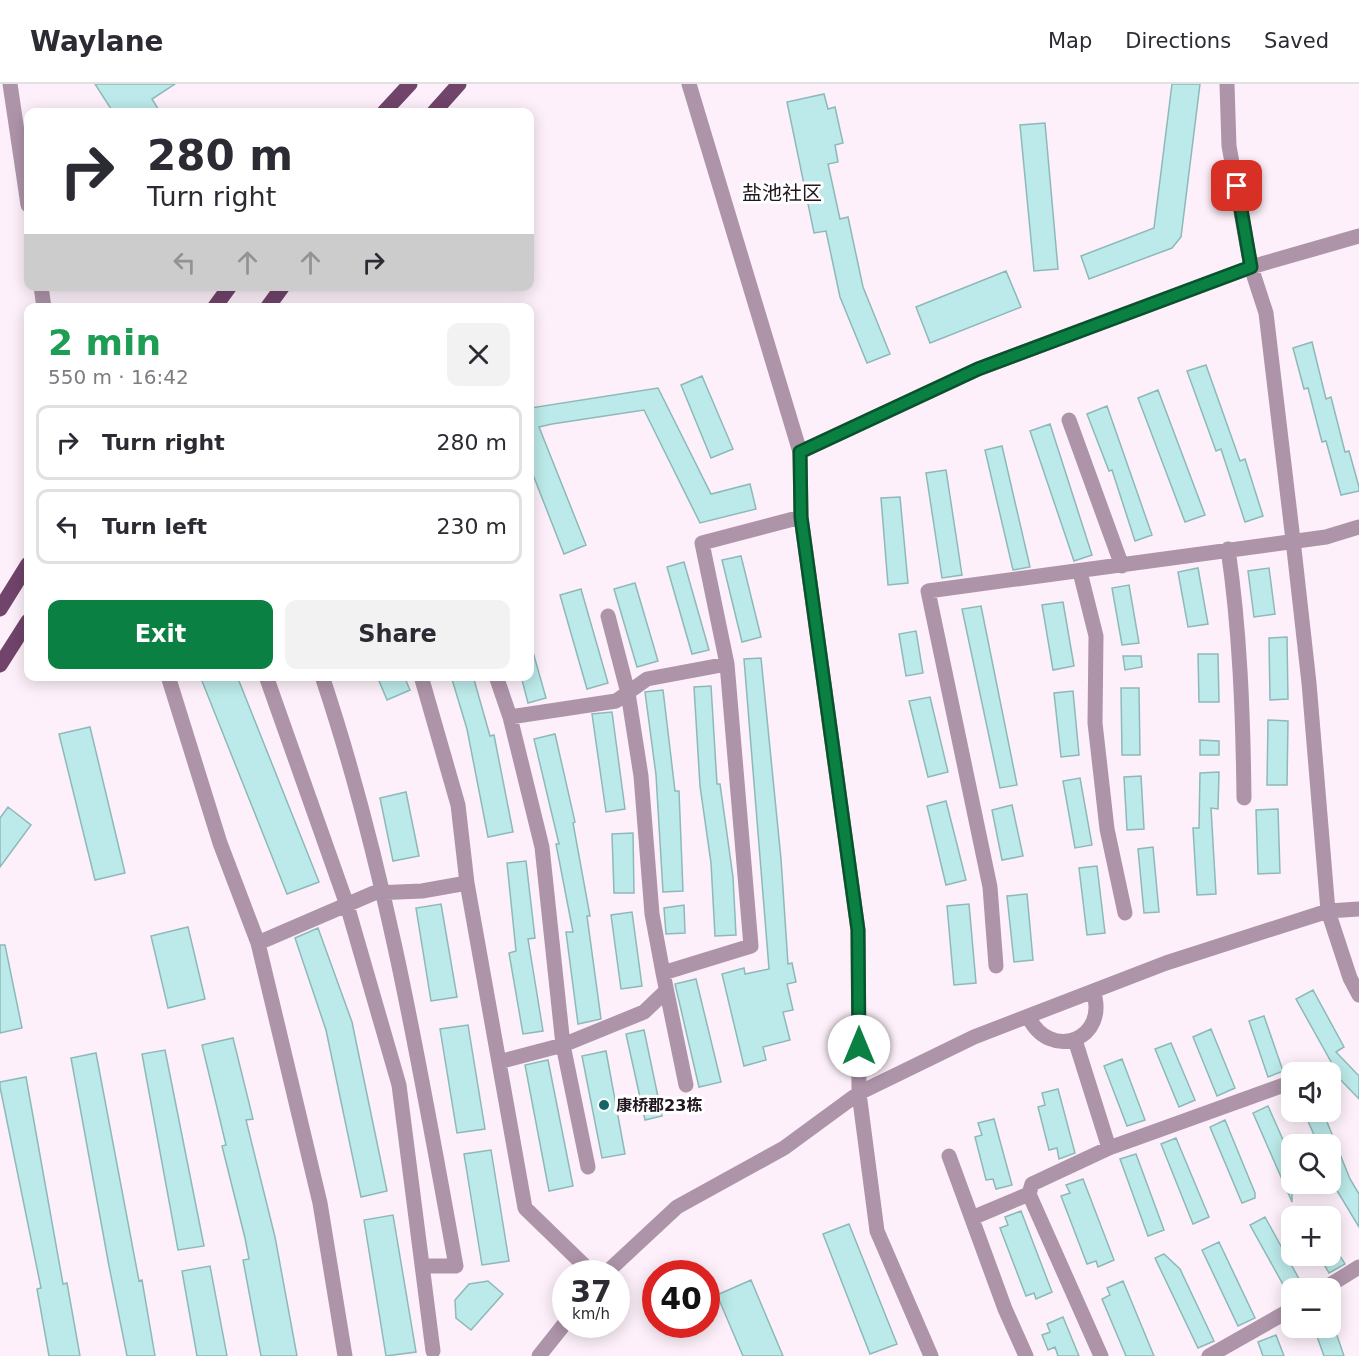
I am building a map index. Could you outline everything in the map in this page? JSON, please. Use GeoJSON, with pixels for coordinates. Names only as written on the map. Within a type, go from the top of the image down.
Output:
{"type":"FeatureCollection","features":[{"type":"Feature","properties":{"kind":"main road"},"geometry":{"type":"LineString","coordinates":[[388,108],[410,84]]}},
{"type":"Feature","properties":{"kind":"main road"},"geometry":{"type":"LineString","coordinates":[[438,108],[459,84]]}},
{"type":"Feature","properties":{"kind":"main road"},"geometry":{"type":"LineString","coordinates":[[0,609],[24,570]]}},
{"type":"Feature","properties":{"kind":"main road"},"geometry":{"type":"LineString","coordinates":[[0,665],[24,627]]}},
{"type":"Feature","properties":{"kind":"street"},"geometry":{"type":"LineString","coordinates":[[10,84],[24,178]]}},
{"type":"Feature","properties":{"kind":"street"},"geometry":{"type":"LineString","coordinates":[[689,84],[800,452],[801,517],[858,930],[859,1093],[876,1231],[931,1356]]}},
{"type":"Feature","properties":{"kind":"street"},"geometry":{"type":"LineString","coordinates":[[1227,84],[1229,146],[1251,267],[1266,313],[1309,683],[1328,911],[1350,978],[1359,995]]}},
{"type":"Feature","properties":{"kind":"street"},"geometry":{"type":"LineString","coordinates":[[800,452],[978,369],[1251,267],[1359,236]]}},
{"type":"Feature","properties":{"kind":"street"},"geometry":{"type":"LineString","coordinates":[[1069,420],[1122,566]]}},
{"type":"Feature","properties":{"kind":"street"},"geometry":{"type":"LineString","coordinates":[[663,973],[751,946],[728,664],[702,543],[801,517]]}},
{"type":"Feature","properties":{"kind":"street"},"geometry":{"type":"LineString","coordinates":[[996,966],[990,887],[928,591],[1326,537],[1359,527]]}},
{"type":"Feature","properties":{"kind":"street"},"geometry":{"type":"LineString","coordinates":[[1228,549],[1237,619],[1243,717],[1244,798]]}},
{"type":"Feature","properties":{"kind":"street"},"geometry":{"type":"LineString","coordinates":[[1080,572],[1096,636],[1096,735],[1107,829],[1125,913]]}},
{"type":"Feature","properties":{"kind":"street"},"geometry":{"type":"LineString","coordinates":[[608,616],[628,693],[641,776],[652,914],[686,1085]]}},
{"type":"Feature","properties":{"kind":"street"},"geometry":{"type":"LineString","coordinates":[[510,717],[616,701],[647,680],[728,664]]}},
{"type":"Feature","properties":{"kind":"street"},"geometry":{"type":"LineString","coordinates":[[170,681],[220,843],[258,944],[320,1203],[345,1356]]}},
{"type":"Feature","properties":{"kind":"street"},"geometry":{"type":"LineString","coordinates":[[268,681],[347,904],[399,1085],[433,1352]]}},
{"type":"Feature","properties":{"kind":"street"},"geometry":{"type":"LineString","coordinates":[[323,681],[384,892],[419,1063],[456,1266],[423,1266]]}},
{"type":"Feature","properties":{"kind":"street"},"geometry":{"type":"LineString","coordinates":[[422,681],[458,805],[467,883],[525,1208],[579,1260]]}},
{"type":"Feature","properties":{"kind":"street"},"geometry":{"type":"LineString","coordinates":[[498,681],[510,717],[543,847],[563,1045],[588,1167]]}},
{"type":"Feature","properties":{"kind":"street"},"geometry":{"type":"LineString","coordinates":[[258,944],[374,893],[422,891],[467,883]]}},
{"type":"Feature","properties":{"kind":"street"},"geometry":{"type":"LineString","coordinates":[[620,1260],[677,1207],[784,1148],[859,1093],[974,1037],[1166,963],[1328,911],[1359,909]]}},
{"type":"Feature","properties":{"kind":"street"},"geometry":{"type":"LineString","coordinates":[[499,1062],[563,1045],[644,1012],[666,991]]}},
{"type":"Feature","properties":{"kind":"street"},"geometry":{"type":"LineString","coordinates":[[1028,1016],[1041,1035],[1063,1042],[1075,1040],[1093,1025],[1097,1002],[1093,991]]}},
{"type":"Feature","properties":{"kind":"street"},"geometry":{"type":"LineString","coordinates":[[1075,1040],[1109,1148]]}},
{"type":"Feature","properties":{"kind":"street"},"geometry":{"type":"LineString","coordinates":[[1101,1356],[1029,1194],[1032,1184],[1109,1148],[1281,1086]]}},
{"type":"Feature","properties":{"kind":"street"},"geometry":{"type":"LineString","coordinates":[[949,1156],[1005,1309],[1026,1356]]}},
{"type":"Feature","properties":{"kind":"street"},"geometry":{"type":"LineString","coordinates":[[972,1218],[1029,1194]]}},
{"type":"Feature","properties":{"kind":"street"},"geometry":{"type":"LineString","coordinates":[[1341,1278],[1359,1267]]}},
{"type":"Feature","properties":{"kind":"street"},"geometry":{"type":"LineString","coordinates":[[1209,1356],[1281,1315]]}},
{"type":"Feature","properties":{"kind":"street"},"geometry":{"type":"LineString","coordinates":[[539,1356],[553,1338]]}},
{"type":"Feature","properties":{"kind":"building"},"geometry":{"type":"Polygon","coordinates":[[[95,84],[175,84],[152,99],[158,108],[110,108],[95,84]]]}},
{"type":"Feature","properties":{"kind":"building"},"geometry":{"type":"Polygon","coordinates":[[[1172,84],[1200,84],[1181,237],[1172,248],[1089,279],[1081,256],[1154,228],[1172,84]]]}},
{"type":"Feature","properties":{"kind":"building"},"geometry":{"type":"Polygon","coordinates":[[[824,94],[828,109],[835,107],[843,143],[835,145],[838,162],[828,164],[840,219],[848,217],[863,287],[890,354],[867,363],[840,297],[826,231],[814,233],[787,102],[824,94]]]}},
{"type":"Feature","properties":{"kind":"building"},"geometry":{"type":"Polygon","coordinates":[[[1045,123],[1058,269],[1034,271],[1020,125],[1045,123]]]}},
{"type":"Feature","properties":{"kind":"building"},"geometry":{"type":"Polygon","coordinates":[[[1006,271],[1021,307],[930,343],[916,307],[1006,271]]]}},
{"type":"Feature","properties":{"kind":"building"},"geometry":{"type":"Polygon","coordinates":[[[1312,342],[1326,399],[1331,397],[1345,452],[1349,451],[1359,491],[1341,495],[1326,441],[1322,442],[1308,388],[1304,389],[1293,348],[1312,342]]]}},
{"type":"Feature","properties":{"kind":"building"},"geometry":{"type":"Polygon","coordinates":[[[1206,365],[1240,461],[1245,459],[1263,516],[1245,522],[1221,449],[1216,451],[1187,371],[1206,365]]]}},
{"type":"Feature","properties":{"kind":"building"},"geometry":{"type":"Polygon","coordinates":[[[702,376],[733,449],[711,458],[681,385],[702,376]]]}},
{"type":"Feature","properties":{"kind":"building"},"geometry":{"type":"Polygon","coordinates":[[[658,388],[711,494],[750,484],[756,509],[700,523],[644,410],[539,427],[586,545],[564,554],[534,477],[534,408],[658,388]]]}},
{"type":"Feature","properties":{"kind":"building"},"geometry":{"type":"Polygon","coordinates":[[[1158,390],[1205,515],[1185,522],[1138,398],[1158,390]]]}},
{"type":"Feature","properties":{"kind":"building"},"geometry":{"type":"Polygon","coordinates":[[[1107,406],[1152,535],[1135,541],[1112,470],[1109,471],[1087,414],[1107,406]]]}},
{"type":"Feature","properties":{"kind":"building"},"geometry":{"type":"Polygon","coordinates":[[[1050,424],[1092,555],[1074,561],[1030,431],[1050,424]]]}},
{"type":"Feature","properties":{"kind":"building"},"geometry":{"type":"Polygon","coordinates":[[[1002,446],[1030,567],[1013,570],[985,450],[1002,446]]]}},
{"type":"Feature","properties":{"kind":"building"},"geometry":{"type":"Polygon","coordinates":[[[946,470],[962,575],[942,578],[926,473],[946,470]]]}},
{"type":"Feature","properties":{"kind":"building"},"geometry":{"type":"Polygon","coordinates":[[[900,497],[908,583],[888,585],[881,498],[900,497]]]}},
{"type":"Feature","properties":{"kind":"building"},"geometry":{"type":"Polygon","coordinates":[[[741,556],[761,637],[742,642],[722,560],[741,556]]]}},
{"type":"Feature","properties":{"kind":"building"},"geometry":{"type":"Polygon","coordinates":[[[684,562],[709,650],[692,654],[667,567],[684,562]]]}},
{"type":"Feature","properties":{"kind":"building"},"geometry":{"type":"Polygon","coordinates":[[[1198,568],[1208,624],[1188,627],[1178,572],[1198,568]]]}},
{"type":"Feature","properties":{"kind":"building"},"geometry":{"type":"Polygon","coordinates":[[[1269,568],[1275,614],[1254,617],[1248,571],[1269,568]]]}},
{"type":"Feature","properties":{"kind":"building"},"geometry":{"type":"Polygon","coordinates":[[[635,583],[658,661],[637,667],[614,589],[635,583]]]}},
{"type":"Feature","properties":{"kind":"building"},"geometry":{"type":"Polygon","coordinates":[[[1129,585],[1139,643],[1122,645],[1112,588],[1129,585]]]}},
{"type":"Feature","properties":{"kind":"building"},"geometry":{"type":"Polygon","coordinates":[[[581,589],[608,683],[587,689],[560,595],[581,589]]]}},
{"type":"Feature","properties":{"kind":"building"},"geometry":{"type":"Polygon","coordinates":[[[1063,602],[1074,666],[1053,670],[1042,605],[1063,602]]]}},
{"type":"Feature","properties":{"kind":"building"},"geometry":{"type":"Polygon","coordinates":[[[981,606],[1017,785],[1000,788],[962,609],[981,606]]]}},
{"type":"Feature","properties":{"kind":"building"},"geometry":{"type":"Polygon","coordinates":[[[916,631],[923,673],[906,676],[899,634],[916,631]]]}},
{"type":"Feature","properties":{"kind":"building"},"geometry":{"type":"Polygon","coordinates":[[[1287,637],[1288,699],[1270,700],[1269,638],[1287,637]]]}},
{"type":"Feature","properties":{"kind":"building"},"geometry":{"type":"Polygon","coordinates":[[[1198,654],[1218,654],[1219,702],[1199,702],[1198,654]]]}},
{"type":"Feature","properties":{"kind":"building"},"geometry":{"type":"Polygon","coordinates":[[[534,656],[546,698],[528,703],[522,681],[534,681],[534,656]]]}},
{"type":"Feature","properties":{"kind":"building"},"geometry":{"type":"Polygon","coordinates":[[[1123,656],[1141,656],[1142,667],[1125,670],[1123,656]]]}},
{"type":"Feature","properties":{"kind":"building"},"geometry":{"type":"Polygon","coordinates":[[[761,658],[781,859],[788,964],[792,963],[796,982],[787,984],[793,1010],[783,1012],[790,1040],[763,1047],[766,1060],[744,1066],[722,974],[744,968],[745,974],[769,969],[744,659],[761,658]]]}},
{"type":"Feature","properties":{"kind":"building"},"geometry":{"type":"Polygon","coordinates":[[[202,681],[239,681],[319,882],[287,894],[202,681]]]}},
{"type":"Feature","properties":{"kind":"building"},"geometry":{"type":"Polygon","coordinates":[[[379,681],[406,681],[410,690],[387,700],[379,681]]]}},
{"type":"Feature","properties":{"kind":"building"},"geometry":{"type":"Polygon","coordinates":[[[453,681],[474,681],[490,736],[494,735],[513,832],[488,837],[467,729],[453,681]]]}},
{"type":"Feature","properties":{"kind":"building"},"geometry":{"type":"Polygon","coordinates":[[[711,686],[717,784],[720,784],[733,877],[736,935],[715,936],[711,863],[700,786],[694,687],[711,686]]]}},
{"type":"Feature","properties":{"kind":"building"},"geometry":{"type":"Polygon","coordinates":[[[1121,688],[1139,688],[1140,755],[1122,755],[1121,688]]]}},
{"type":"Feature","properties":{"kind":"building"},"geometry":{"type":"Polygon","coordinates":[[[663,690],[675,791],[679,791],[683,891],[663,892],[656,775],[645,692],[663,690]]]}},
{"type":"Feature","properties":{"kind":"building"},"geometry":{"type":"Polygon","coordinates":[[[1073,691],[1079,755],[1061,757],[1054,693],[1073,691]]]}},
{"type":"Feature","properties":{"kind":"building"},"geometry":{"type":"Polygon","coordinates":[[[930,697],[948,772],[928,777],[909,701],[930,697]]]}},
{"type":"Feature","properties":{"kind":"building"},"geometry":{"type":"Polygon","coordinates":[[[612,712],[625,809],[606,812],[592,714],[612,712]]]}},
{"type":"Feature","properties":{"kind":"building"},"geometry":{"type":"Polygon","coordinates":[[[1268,720],[1288,721],[1287,785],[1267,785],[1268,720]]]}},
{"type":"Feature","properties":{"kind":"building"},"geometry":{"type":"Polygon","coordinates":[[[90,727],[125,873],[95,880],[59,734],[90,727]]]}},
{"type":"Feature","properties":{"kind":"building"},"geometry":{"type":"Polygon","coordinates":[[[555,734],[575,822],[573,823],[590,916],[587,916],[601,1019],[578,1024],[566,932],[573,932],[556,844],[559,844],[534,739],[555,734]]]}},
{"type":"Feature","properties":{"kind":"building"},"geometry":{"type":"Polygon","coordinates":[[[1200,740],[1219,741],[1219,755],[1200,755],[1200,740]]]}},
{"type":"Feature","properties":{"kind":"building"},"geometry":{"type":"Polygon","coordinates":[[[1219,772],[1218,809],[1211,808],[1216,894],[1197,895],[1193,828],[1199,828],[1200,773],[1219,772]]]}},
{"type":"Feature","properties":{"kind":"building"},"geometry":{"type":"Polygon","coordinates":[[[1141,776],[1144,829],[1127,830],[1124,777],[1141,776]]]}},
{"type":"Feature","properties":{"kind":"building"},"geometry":{"type":"Polygon","coordinates":[[[1080,778],[1092,845],[1075,848],[1063,781],[1080,778]]]}},
{"type":"Feature","properties":{"kind":"building"},"geometry":{"type":"Polygon","coordinates":[[[406,792],[419,856],[393,861],[380,798],[406,792]]]}},
{"type":"Feature","properties":{"kind":"building"},"geometry":{"type":"Polygon","coordinates":[[[946,801],[966,880],[946,885],[927,806],[946,801]]]}},
{"type":"Feature","properties":{"kind":"building"},"geometry":{"type":"Polygon","coordinates":[[[1012,805],[1023,856],[1002,860],[992,810],[1012,805]]]}},
{"type":"Feature","properties":{"kind":"building"},"geometry":{"type":"Polygon","coordinates":[[[8,807],[31,825],[0,867],[0,818],[8,807]]]}},
{"type":"Feature","properties":{"kind":"building"},"geometry":{"type":"Polygon","coordinates":[[[1278,809],[1280,873],[1258,874],[1256,810],[1278,809]]]}},
{"type":"Feature","properties":{"kind":"building"},"geometry":{"type":"Polygon","coordinates":[[[633,833],[634,893],[614,893],[612,834],[633,833]]]}},
{"type":"Feature","properties":{"kind":"building"},"geometry":{"type":"Polygon","coordinates":[[[1153,847],[1159,912],[1144,913],[1138,849],[1153,847]]]}},
{"type":"Feature","properties":{"kind":"building"},"geometry":{"type":"Polygon","coordinates":[[[526,861],[535,938],[528,939],[543,1031],[523,1034],[509,953],[516,951],[507,863],[526,861]]]}},
{"type":"Feature","properties":{"kind":"building"},"geometry":{"type":"Polygon","coordinates":[[[1097,866],[1105,933],[1087,935],[1079,868],[1097,866]]]}},
{"type":"Feature","properties":{"kind":"building"},"geometry":{"type":"Polygon","coordinates":[[[1027,894],[1033,960],[1014,962],[1007,896],[1027,894]]]}},
{"type":"Feature","properties":{"kind":"building"},"geometry":{"type":"Polygon","coordinates":[[[441,904],[457,997],[431,1001],[416,908],[441,904]]]}},
{"type":"Feature","properties":{"kind":"building"},"geometry":{"type":"Polygon","coordinates":[[[969,904],[976,983],[954,985],[947,906],[969,904]]]}},
{"type":"Feature","properties":{"kind":"building"},"geometry":{"type":"Polygon","coordinates":[[[684,905],[685,933],[666,934],[664,908],[684,905]]]}},
{"type":"Feature","properties":{"kind":"building"},"geometry":{"type":"Polygon","coordinates":[[[632,912],[642,986],[621,989],[611,915],[632,912]]]}},
{"type":"Feature","properties":{"kind":"building"},"geometry":{"type":"Polygon","coordinates":[[[188,927],[205,999],[168,1008],[151,936],[188,927]]]}},
{"type":"Feature","properties":{"kind":"building"},"geometry":{"type":"Polygon","coordinates":[[[318,928],[352,1022],[387,1191],[361,1197],[326,1030],[295,938],[318,928]]]}},
{"type":"Feature","properties":{"kind":"building"},"geometry":{"type":"Polygon","coordinates":[[[0,945],[5,945],[22,1028],[0,1033],[0,945]]]}},
{"type":"Feature","properties":{"kind":"building"},"geometry":{"type":"Polygon","coordinates":[[[696,979],[721,1082],[699,1087],[675,984],[696,979]]]}},
{"type":"Feature","properties":{"kind":"building"},"geometry":{"type":"Polygon","coordinates":[[[1313,990],[1344,1047],[1336,1052],[1359,1076],[1359,1099],[1341,1080],[1341,1062],[1331,1062],[1296,999],[1313,990]]]}},
{"type":"Feature","properties":{"kind":"building"},"geometry":{"type":"Polygon","coordinates":[[[1264,1016],[1281,1065],[1281,1072],[1268,1077],[1249,1021],[1264,1016]]]}},
{"type":"Feature","properties":{"kind":"building"},"geometry":{"type":"Polygon","coordinates":[[[468,1025],[485,1129],[457,1133],[440,1029],[468,1025]]]}},
{"type":"Feature","properties":{"kind":"building"},"geometry":{"type":"Polygon","coordinates":[[[1211,1029],[1235,1088],[1217,1096],[1193,1037],[1211,1029]]]}},
{"type":"Feature","properties":{"kind":"building"},"geometry":{"type":"Polygon","coordinates":[[[644,1030],[662,1116],[645,1120],[626,1034],[644,1030]]]}},
{"type":"Feature","properties":{"kind":"building"},"geometry":{"type":"Polygon","coordinates":[[[233,1038],[253,1119],[246,1120],[275,1237],[297,1356],[261,1356],[243,1260],[249,1259],[222,1146],[226,1145],[202,1045],[233,1038]]]}},
{"type":"Feature","properties":{"kind":"building"},"geometry":{"type":"Polygon","coordinates":[[[1171,1043],[1195,1100],[1179,1107],[1155,1049],[1171,1043]]]}},
{"type":"Feature","properties":{"kind":"building"},"geometry":{"type":"Polygon","coordinates":[[[165,1050],[204,1246],[178,1250],[142,1054],[165,1050]]]}},
{"type":"Feature","properties":{"kind":"building","name":"康桥郡23栋"},"geometry":{"type":"Polygon","coordinates":[[[606,1051],[625,1154],[602,1158],[582,1056],[606,1051]]]}},
{"type":"Feature","properties":{"kind":"building"},"geometry":{"type":"Polygon","coordinates":[[[96,1053],[155,1356],[127,1356],[109,1266],[71,1058],[96,1053]]]}},
{"type":"Feature","properties":{"kind":"building"},"geometry":{"type":"Polygon","coordinates":[[[1122,1059],[1145,1120],[1127,1126],[1104,1066],[1122,1059]]]}},
{"type":"Feature","properties":{"kind":"building"},"geometry":{"type":"Polygon","coordinates":[[[548,1060],[573,1186],[549,1191],[525,1065],[548,1060]]]}},
{"type":"Feature","properties":{"kind":"building"},"geometry":{"type":"Polygon","coordinates":[[[26,1077],[63,1284],[67,1283],[80,1356],[49,1356],[37,1289],[41,1288],[0,1087],[0,1082],[26,1077]]]}},
{"type":"Feature","properties":{"kind":"building"},"geometry":{"type":"Polygon","coordinates":[[[1058,1089],[1075,1153],[1059,1159],[1057,1148],[1049,1150],[1038,1107],[1045,1105],[1042,1093],[1058,1089]]]}},
{"type":"Feature","properties":{"kind":"building"},"geometry":{"type":"Polygon","coordinates":[[[1268,1106],[1281,1135],[1281,1177],[1253,1113],[1268,1106]]]}},
{"type":"Feature","properties":{"kind":"building"},"geometry":{"type":"Polygon","coordinates":[[[994,1119],[1012,1185],[996,1189],[993,1179],[986,1180],[975,1137],[982,1135],[978,1123],[994,1119]]]}},
{"type":"Feature","properties":{"kind":"building"},"geometry":{"type":"Polygon","coordinates":[[[1225,1120],[1255,1193],[1255,1198],[1242,1203],[1210,1127],[1225,1120]]]}},
{"type":"Feature","properties":{"kind":"building"},"geometry":{"type":"Polygon","coordinates":[[[1308,1122],[1327,1122],[1332,1134],[1314,1134],[1308,1122]]]}},
{"type":"Feature","properties":{"kind":"building"},"geometry":{"type":"Polygon","coordinates":[[[1176,1138],[1209,1217],[1193,1224],[1161,1144],[1176,1138]]]}},
{"type":"Feature","properties":{"kind":"building"},"geometry":{"type":"Polygon","coordinates":[[[491,1150],[509,1261],[482,1265],[464,1154],[491,1150]]]}},
{"type":"Feature","properties":{"kind":"building"},"geometry":{"type":"Polygon","coordinates":[[[1136,1154],[1164,1230],[1148,1236],[1120,1159],[1136,1154]]]}},
{"type":"Feature","properties":{"kind":"building"},"geometry":{"type":"Polygon","coordinates":[[[1341,1157],[1359,1194],[1359,1227],[1339,1194],[1341,1194],[1341,1157]]]}},
{"type":"Feature","properties":{"kind":"building"},"geometry":{"type":"Polygon","coordinates":[[[1083,1179],[1114,1260],[1098,1267],[1096,1261],[1087,1264],[1061,1196],[1070,1193],[1066,1185],[1083,1179]]]}},
{"type":"Feature","properties":{"kind":"building"},"geometry":{"type":"Polygon","coordinates":[[[1021,1211],[1052,1292],[1036,1299],[1034,1293],[1026,1296],[1000,1228],[1008,1225],[1005,1217],[1021,1211]]]}},
{"type":"Feature","properties":{"kind":"building"},"geometry":{"type":"Polygon","coordinates":[[[393,1215],[416,1352],[386,1356],[364,1220],[393,1215]]]}},
{"type":"Feature","properties":{"kind":"building"},"geometry":{"type":"Polygon","coordinates":[[[1265,1217],[1281,1246],[1281,1266],[1292,1266],[1299,1278],[1281,1278],[1281,1281],[1250,1225],[1265,1217]]]}},
{"type":"Feature","properties":{"kind":"building"},"geometry":{"type":"Polygon","coordinates":[[[849,1224],[897,1344],[870,1354],[823,1234],[849,1224]]]}},
{"type":"Feature","properties":{"kind":"building"},"geometry":{"type":"Polygon","coordinates":[[[1219,1242],[1255,1318],[1238,1326],[1202,1250],[1219,1242]]]}},
{"type":"Feature","properties":{"kind":"building"},"geometry":{"type":"Polygon","coordinates":[[[1164,1254],[1180,1269],[1214,1341],[1198,1348],[1155,1258],[1164,1254]]]}},
{"type":"Feature","properties":{"kind":"building"},"geometry":{"type":"Polygon","coordinates":[[[1341,1258],[1345,1264],[1329,1273],[1325,1266],[1341,1266],[1341,1258]]]}},
{"type":"Feature","properties":{"kind":"building"},"geometry":{"type":"Polygon","coordinates":[[[210,1266],[227,1356],[197,1356],[182,1271],[210,1266]]]}},
{"type":"Feature","properties":{"kind":"building"},"geometry":{"type":"Polygon","coordinates":[[[751,1280],[783,1356],[743,1356],[720,1302],[720,1294],[751,1280]]]}},
{"type":"Feature","properties":{"kind":"building"},"geometry":{"type":"Polygon","coordinates":[[[488,1281],[503,1294],[471,1330],[456,1318],[455,1300],[469,1284],[488,1281]]]}},
{"type":"Feature","properties":{"kind":"building"},"geometry":{"type":"Polygon","coordinates":[[[1123,1281],[1154,1356],[1126,1356],[1102,1299],[1110,1295],[1107,1288],[1123,1281]]]}},
{"type":"Feature","properties":{"kind":"building"},"geometry":{"type":"Polygon","coordinates":[[[1063,1317],[1079,1356],[1058,1356],[1055,1347],[1048,1350],[1042,1335],[1050,1332],[1047,1324],[1063,1317]]]}},
{"type":"Feature","properties":{"kind":"building"},"geometry":{"type":"Polygon","coordinates":[[[1276,1335],[1284,1356],[1263,1356],[1258,1342],[1276,1335]]]}},
{"type":"Feature","properties":{"kind":"building"},"geometry":{"type":"Polygon","coordinates":[[[1318,1338],[1338,1338],[1344,1356],[1324,1356],[1318,1338]]]}},
{"type":"Feature","properties":{"kind":"place","name":"康桥郡23栋"},"geometry":{"type":"Point","coordinates":[604,1105]}},
{"type":"Feature","properties":{"kind":"district","name":"盐池社区"},"geometry":{"type":"Point","coordinates":[782,193]}},
{"type":"Feature","properties":{"kind":"route"},"geometry":{"type":"LineString","coordinates":[[859,1046],[858,930],[801,517],[800,452],[978,369],[1251,267],[1237,186]]}}]}
